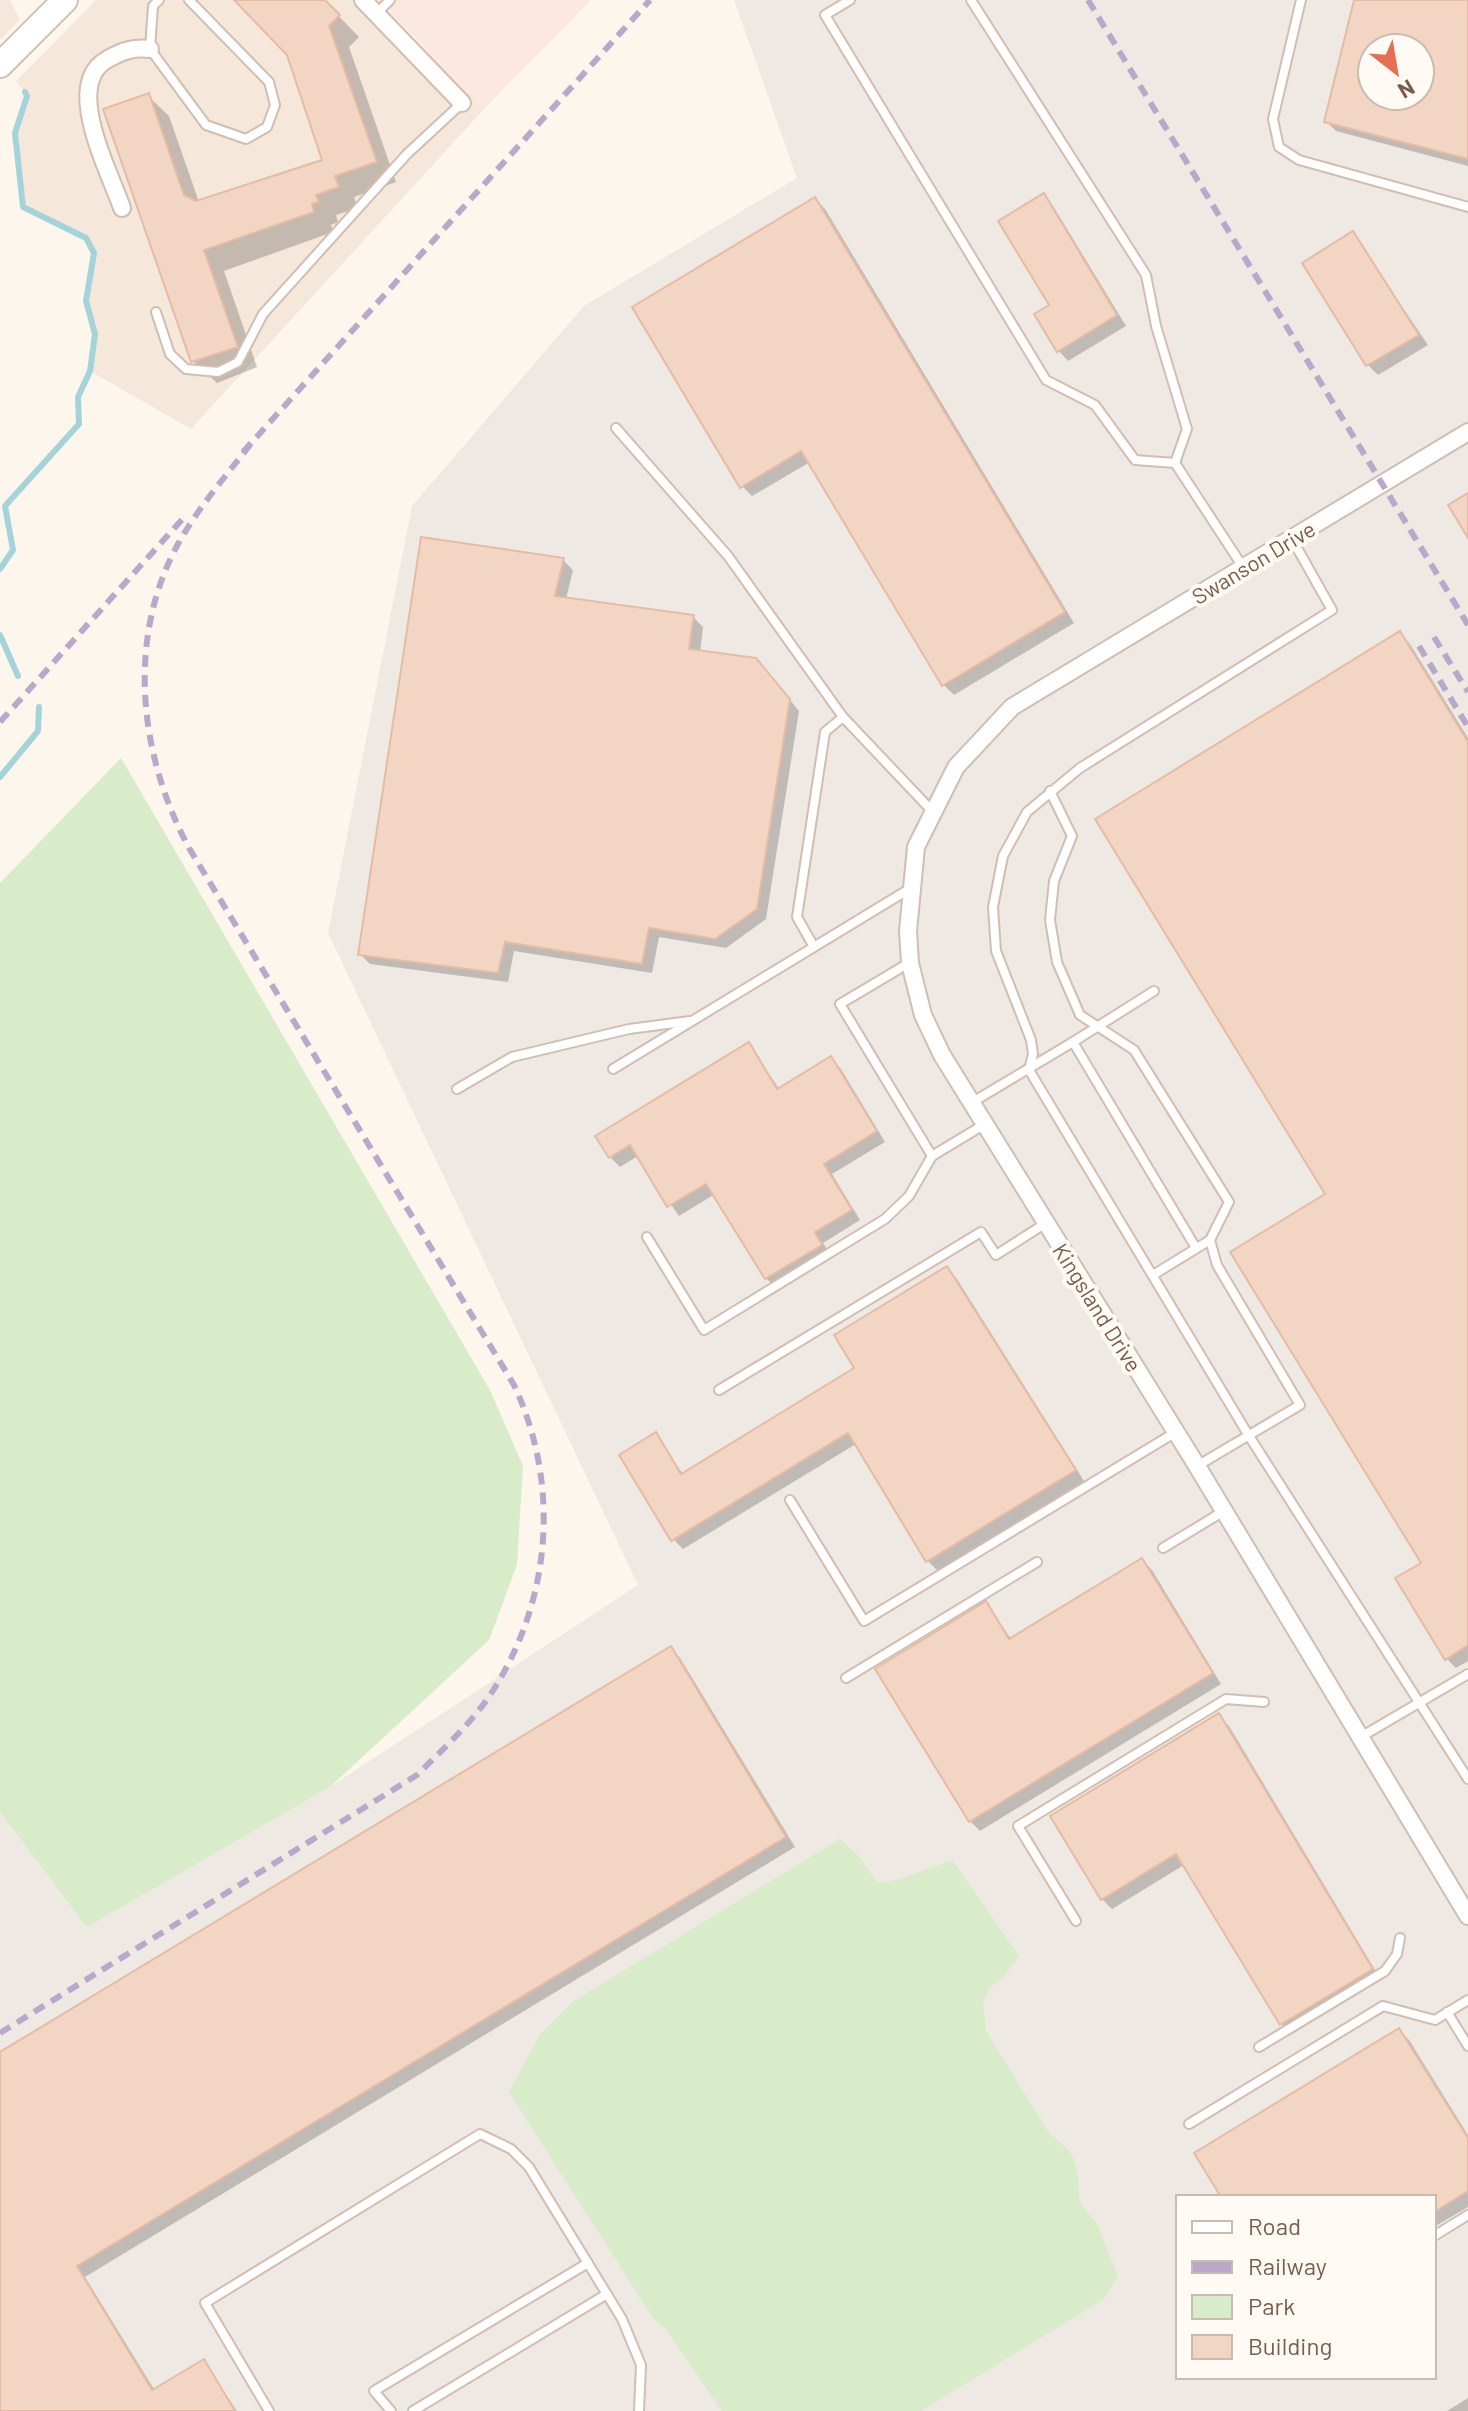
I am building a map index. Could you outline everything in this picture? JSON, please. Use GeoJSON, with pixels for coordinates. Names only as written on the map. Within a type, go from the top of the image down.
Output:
{"type":"FeatureCollection","features":[{"type":"Feature","properties":{"kind":"street"},"geometry":{"type":"LineString","coordinates":[[0,65],[65,0]]}},
{"type":"Feature","properties":{"kind":"street"},"geometry":{"type":"LineString","coordinates":[[363,0],[462,103]]}},
{"type":"Feature","properties":{"kind":"street"},"geometry":{"type":"LineString","coordinates":[[122,208],[92,122],[86,98],[88,79],[97,64],[115,55],[135,47],[150,49]]}},
{"type":"Feature","properties":{"kind":"street","name":"Swanson Drive"},"geometry":{"type":"LineString","coordinates":[[1038,690],[1468,432]]}},
{"type":"Feature","properties":{"kind":"street","name":"Kingsland Drive"},"geometry":{"type":"LineString","coordinates":[[1038,690],[1012,707],[956,767],[916,847],[911,888],[910,963],[923,1015],[971,1103],[1197,1466],[1468,1916]]}},
{"type":"Feature","properties":{"kind":"lane"},"geometry":{"type":"LineString","coordinates":[[159,0],[153,6],[150,49],[206,125],[246,139],[267,127],[275,105],[269,82],[189,0]]}},
{"type":"Feature","properties":{"kind":"lane"},"geometry":{"type":"LineString","coordinates":[[376,14],[390,0]]}},
{"type":"Feature","properties":{"kind":"lane"},"geometry":{"type":"LineString","coordinates":[[850,0],[825,15],[1046,380],[1095,405],[1135,460],[1175,463]]}},
{"type":"Feature","properties":{"kind":"lane"},"geometry":{"type":"LineString","coordinates":[[971,0],[1146,275],[1156,326],[1187,429],[1175,463]]}},
{"type":"Feature","properties":{"kind":"lane"},"geometry":{"type":"LineString","coordinates":[[1301,0],[1273,119],[1279,147],[1299,160],[1468,207]]}},
{"type":"Feature","properties":{"kind":"lane"},"geometry":{"type":"LineString","coordinates":[[156,312],[170,354],[186,369],[218,372],[238,362],[263,314],[407,154],[462,103]]}},
{"type":"Feature","properties":{"kind":"lane"},"geometry":{"type":"LineString","coordinates":[[616,428],[728,556],[843,717],[933,813]]}},
{"type":"Feature","properties":{"kind":"lane"},"geometry":{"type":"LineString","coordinates":[[1175,463],[1244,567]]}},
{"type":"Feature","properties":{"kind":"lane"},"geometry":{"type":"LineString","coordinates":[[1292,539],[1332,610],[1080,768],[1027,812],[1003,856],[993,907],[996,951],[1031,1040],[1033,1054],[1029,1070],[1249,1436],[1468,1779]]}},
{"type":"Feature","properties":{"kind":"lane"},"geometry":{"type":"LineString","coordinates":[[814,947],[797,917],[825,732],[843,717]]}},
{"type":"Feature","properties":{"kind":"lane"},"geometry":{"type":"LineString","coordinates":[[1050,791],[1072,836],[1054,881],[1050,920],[1057,962],[1080,1015],[1095,1028],[1134,1050],[1229,1202],[1210,1240],[1153,1275]]}},
{"type":"Feature","properties":{"kind":"lane"},"geometry":{"type":"LineString","coordinates":[[613,1069],[911,888]]}},
{"type":"Feature","properties":{"kind":"lane"},"geometry":{"type":"LineString","coordinates":[[910,963],[840,1004],[932,1156]]}},
{"type":"Feature","properties":{"kind":"lane"},"geometry":{"type":"LineString","coordinates":[[971,1103],[1154,991]]}},
{"type":"Feature","properties":{"kind":"lane"},"geometry":{"type":"LineString","coordinates":[[457,1089],[512,1057],[629,1029],[695,1020]]}},
{"type":"Feature","properties":{"kind":"lane"},"geometry":{"type":"LineString","coordinates":[[1073,1042],[1196,1248]]}},
{"type":"Feature","properties":{"kind":"lane"},"geometry":{"type":"LineString","coordinates":[[647,1237],[704,1330],[885,1219],[909,1196],[932,1156],[985,1124]]}},
{"type":"Feature","properties":{"kind":"lane"},"geometry":{"type":"LineString","coordinates":[[719,1390],[981,1232],[996,1255],[1046,1223]]}},
{"type":"Feature","properties":{"kind":"lane"},"geometry":{"type":"LineString","coordinates":[[1197,1466],[1300,1405],[1217,1265],[1210,1240]]}},
{"type":"Feature","properties":{"kind":"lane"},"geometry":{"type":"LineString","coordinates":[[790,1500],[864,1621],[1176,1432]]}},
{"type":"Feature","properties":{"kind":"lane"},"geometry":{"type":"LineString","coordinates":[[1163,1548],[1224,1511]]}},
{"type":"Feature","properties":{"kind":"lane"},"geometry":{"type":"LineString","coordinates":[[846,1678],[1037,1562]]}},
{"type":"Feature","properties":{"kind":"lane"},"geometry":{"type":"LineString","coordinates":[[1359,1738],[1468,1674]]}},
{"type":"Feature","properties":{"kind":"lane"},"geometry":{"type":"LineString","coordinates":[[1076,1921],[1018,1826],[1226,1699],[1264,1702]]}},
{"type":"Feature","properties":{"kind":"lane"},"geometry":{"type":"LineString","coordinates":[[1259,2047],[1385,1971],[1397,1954],[1400,1938]]}},
{"type":"Feature","properties":{"kind":"lane"},"geometry":{"type":"LineString","coordinates":[[1189,2124],[1383,2006],[1435,2020],[1468,2000]]}},
{"type":"Feature","properties":{"kind":"lane"},"geometry":{"type":"LineString","coordinates":[[1447,2012],[1468,2046]]}},
{"type":"Feature","properties":{"kind":"lane"},"geometry":{"type":"LineString","coordinates":[[269,2411],[205,2303],[480,2134],[511,2149],[529,2167],[622,2319],[641,2365],[639,2411]]}},
{"type":"Feature","properties":{"kind":"lane"},"geometry":{"type":"LineString","coordinates":[[1436,2235],[1468,2215]]}},
{"type":"Feature","properties":{"kind":"lane"},"geometry":{"type":"LineString","coordinates":[[391,2411],[374,2391],[588,2263]]}},
{"type":"Feature","properties":{"kind":"lane"},"geometry":{"type":"LineString","coordinates":[[413,2411],[607,2294]]}},
{"type":"Feature","properties":{"kind":"shaded area"},"geometry":{"type":"Polygon","coordinates":[[[0,0],[10,0],[20,20],[0,40],[0,0]]]}},
{"type":"Feature","properties":{"kind":"shaded area"},"geometry":{"type":"Polygon","coordinates":[[[96,0],[375,0],[485,108],[191,429],[90,371],[95,334],[86,301],[94,253],[85,238],[23,207],[15,134],[27,96],[16,81],[96,0]]]}},
{"type":"Feature","properties":{"kind":"shaded area"},"geometry":{"type":"Polygon","coordinates":[[[377,0],[591,0],[485,108],[377,0]]]}},
{"type":"Feature","properties":{"kind":"shaded area"},"geometry":{"type":"Polygon","coordinates":[[[734,0],[1468,0],[1468,2411],[0,2411],[0,1812],[88,1926],[330,1787],[638,1585],[328,933],[412,506],[584,306],[797,178],[734,0]]]}},
{"type":"Feature","properties":{"kind":"green space"},"geometry":{"type":"Polygon","coordinates":[[[121,758],[490,1390],[523,1466],[517,1565],[489,1640],[330,1787],[87,1927],[0,1812],[0,883],[121,758]]]}},
{"type":"Feature","properties":{"kind":"green space"},"geometry":{"type":"Polygon","coordinates":[[[840,1839],[857,1854],[878,1883],[953,1861],[1019,1956],[1005,1975],[989,1989],[983,2003],[986,2031],[1048,2131],[1071,2153],[1078,2172],[1079,2201],[1097,2224],[1118,2276],[1104,2299],[921,2411],[722,2411],[665,2328],[653,2318],[509,2092],[540,2034],[572,2002],[840,1839]]]}},
{"type":"Feature","properties":{"kind":"building"},"geometry":{"type":"Polygon","coordinates":[[[234,0],[325,0],[340,15],[329,26],[377,162],[335,176],[339,187],[316,195],[319,202],[312,204],[314,212],[204,250],[238,347],[191,362],[103,109],[149,93],[184,195],[196,201],[322,160],[287,55],[234,0]]]}},
{"type":"Feature","properties":{"kind":"building"},"geometry":{"type":"Polygon","coordinates":[[[1354,0],[1468,0],[1468,159],[1324,122],[1354,0]]]}},
{"type":"Feature","properties":{"kind":"building"},"geometry":{"type":"Polygon","coordinates":[[[1044,193],[1117,315],[1057,352],[1034,314],[1049,305],[998,221],[1044,193]]]}},
{"type":"Feature","properties":{"kind":"building"},"geometry":{"type":"Polygon","coordinates":[[[815,197],[1065,612],[942,686],[801,451],[740,488],[632,307],[815,197]]]}},
{"type":"Feature","properties":{"kind":"building"},"geometry":{"type":"Polygon","coordinates":[[[1353,231],[1419,335],[1366,366],[1302,263],[1353,231]]]}},
{"type":"Feature","properties":{"kind":"building"},"geometry":{"type":"Polygon","coordinates":[[[1468,493],[1468,538],[1448,505],[1468,493]]]}},
{"type":"Feature","properties":{"kind":"building"},"geometry":{"type":"Polygon","coordinates":[[[421,537],[564,558],[555,596],[694,615],[689,649],[756,658],[790,699],[757,909],[715,939],[649,928],[642,964],[505,942],[498,973],[358,955],[421,537]]]}},
{"type":"Feature","properties":{"kind":"building"},"geometry":{"type":"Polygon","coordinates":[[[1400,631],[1468,742],[1468,1645],[1445,1660],[1395,1578],[1421,1563],[1230,1252],[1325,1194],[1095,819],[1400,631]]]}},
{"type":"Feature","properties":{"kind":"building"},"geometry":{"type":"Polygon","coordinates":[[[749,1042],[777,1089],[831,1056],[877,1131],[824,1164],[852,1210],[815,1232],[822,1245],[765,1279],[706,1184],[667,1207],[630,1145],[609,1158],[595,1136],[749,1042]]]}},
{"type":"Feature","properties":{"kind":"building"},"geometry":{"type":"Polygon","coordinates":[[[947,1266],[1076,1470],[926,1562],[848,1433],[671,1541],[619,1455],[656,1432],[681,1474],[854,1368],[834,1335],[947,1266]]]}},
{"type":"Feature","properties":{"kind":"building"},"geometry":{"type":"Polygon","coordinates":[[[1142,1558],[1213,1673],[969,1822],[875,1669],[986,1601],[1009,1639],[1142,1558]]]}},
{"type":"Feature","properties":{"kind":"building"},"geometry":{"type":"Polygon","coordinates":[[[671,1646],[786,1837],[77,2266],[152,2390],[204,2359],[235,2411],[0,2411],[0,2052],[671,1646]]]}},
{"type":"Feature","properties":{"kind":"building"},"geometry":{"type":"Polygon","coordinates":[[[1219,1713],[1373,1969],[1280,2025],[1176,1854],[1101,1900],[1050,1816],[1219,1713]]]}},
{"type":"Feature","properties":{"kind":"building"},"geometry":{"type":"Polygon","coordinates":[[[1399,2028],[1468,2138],[1468,2191],[1436,2211],[1436,2195],[1220,2195],[1194,2153],[1399,2028]]]}},
{"type":"Feature","properties":{"kind":"waterway"},"geometry":{"type":"LineString","coordinates":[[0,569],[13,550],[5,506],[79,424],[78,397],[90,371],[95,334],[86,301],[94,253],[86,238],[23,207],[15,133],[27,96],[25,92]]}},
{"type":"Feature","properties":{"kind":"waterway"},"geometry":{"type":"LineString","coordinates":[[0,635],[18,676]]}},
{"type":"Feature","properties":{"kind":"waterway"},"geometry":{"type":"LineString","coordinates":[[0,777],[38,731],[39,707]]}},
{"type":"Feature","properties":{"kind":"railway"},"geometry":{"type":"LineString","coordinates":[[243,452],[650,0]]}},
{"type":"Feature","properties":{"kind":"railway"},"geometry":{"type":"LineString","coordinates":[[1088,0],[1468,625]]}},
{"type":"Feature","properties":{"kind":"railway"},"geometry":{"type":"LineString","coordinates":[[0,2033],[417,1775],[468,1723],[494,1689],[513,1654],[538,1578],[543,1539],[543,1500],[529,1422],[514,1385],[189,848],[159,775],[145,697],[145,657],[161,581],[178,544],[203,505],[250,445]]}},
{"type":"Feature","properties":{"kind":"railway"},"geometry":{"type":"LineString","coordinates":[[0,722],[187,514]]}},
{"type":"Feature","properties":{"kind":"railway"},"geometry":{"type":"LineString","coordinates":[[1434,637],[1468,692]]}},
{"type":"Feature","properties":{"kind":"railway"},"geometry":{"type":"LineString","coordinates":[[1419,646],[1468,727]]}}]}
